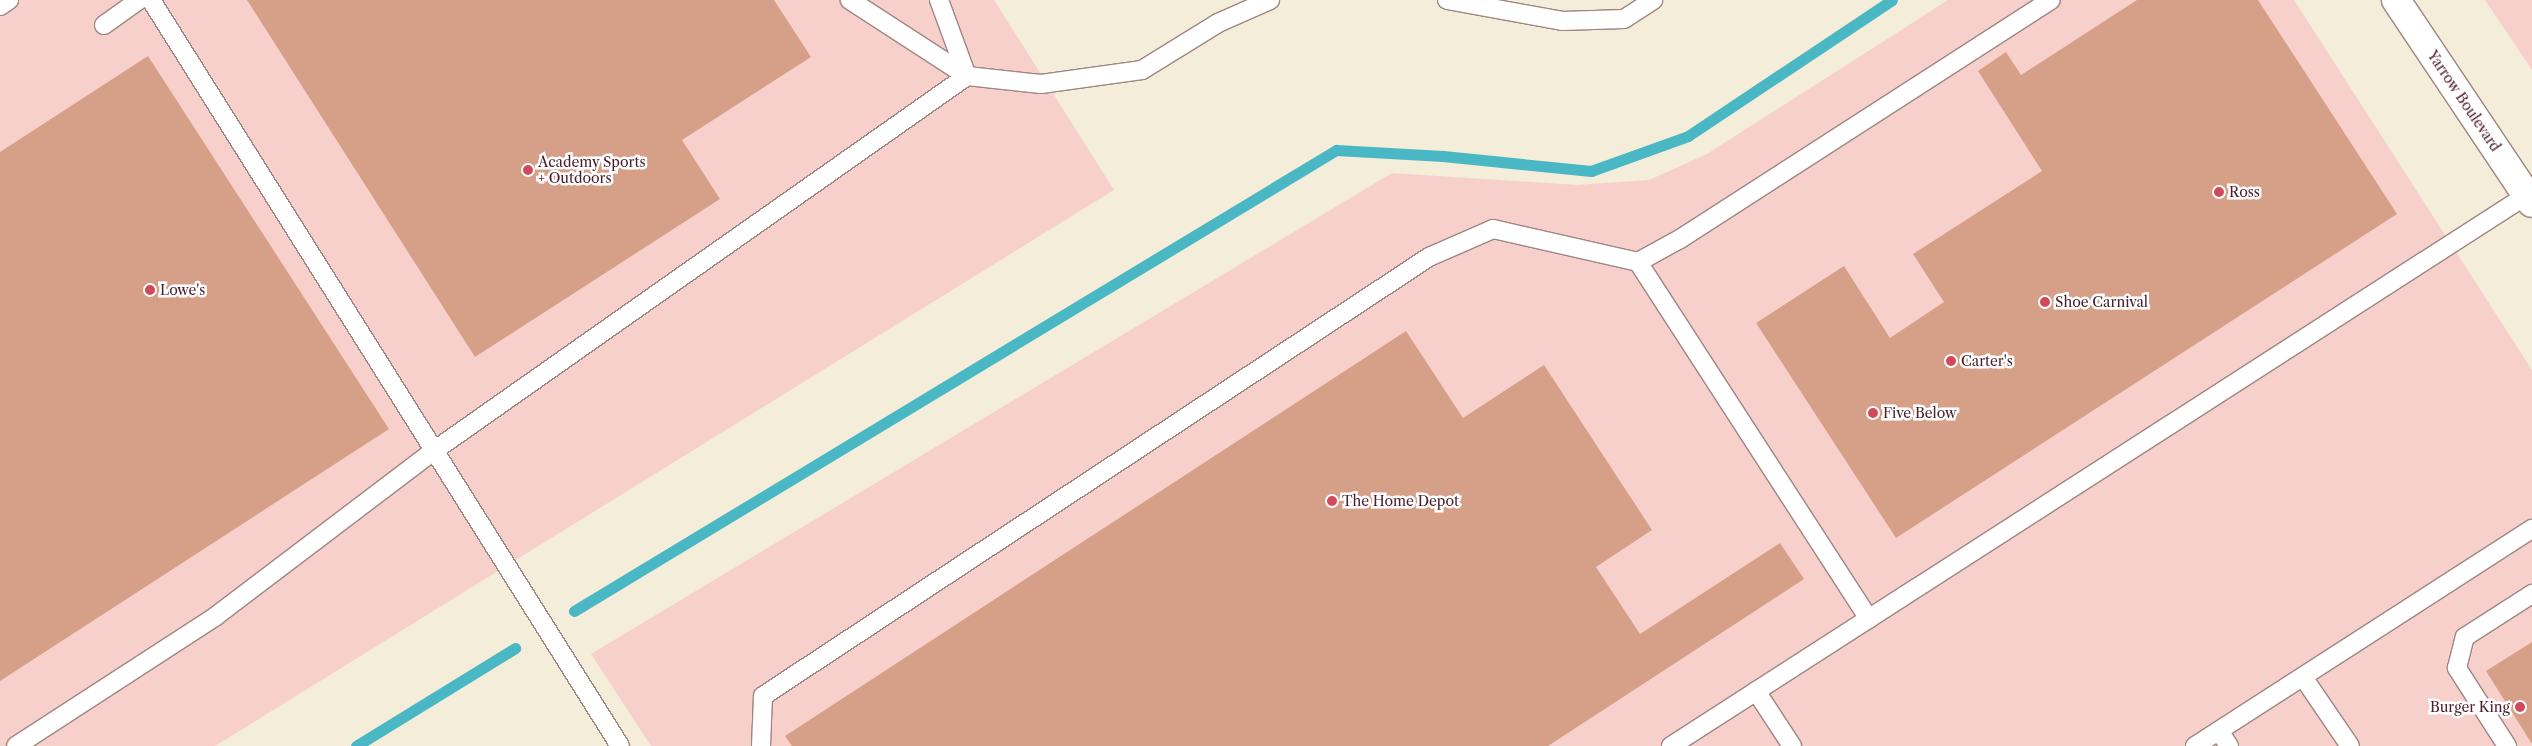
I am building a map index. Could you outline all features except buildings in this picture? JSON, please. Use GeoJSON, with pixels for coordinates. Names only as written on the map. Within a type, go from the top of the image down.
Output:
{"type":"FeatureCollection","features":[{"type":"Feature","properties":{"kind":"street","name":"Yarrow Boulevard"},"geometry":{"type":"LineString","coordinates":[[2396,0],[2530,199]]}},
{"type":"Feature","properties":{"kind":"lane"},"geometry":{"type":"LineString","coordinates":[[0,6],[8,0]]}},
{"type":"Feature","properties":{"kind":"lane"},"geometry":{"type":"LineString","coordinates":[[104,25],[139,0]]}},
{"type":"Feature","properties":{"kind":"lane"},"geometry":{"type":"LineString","coordinates":[[151,0],[620,746]]}},
{"type":"Feature","properties":{"kind":"lane"},"geometry":{"type":"LineString","coordinates":[[850,0],[967,76],[1040,84],[1142,70],[1218,23],[1270,0]]}},
{"type":"Feature","properties":{"kind":"lane"},"geometry":{"type":"LineString","coordinates":[[939,0],[967,76]]}},
{"type":"Feature","properties":{"kind":"lane"},"geometry":{"type":"LineString","coordinates":[[1447,0],[1562,21],[1624,18],[1653,0]]}},
{"type":"Feature","properties":{"kind":"lane"},"geometry":{"type":"LineString","coordinates":[[761,746],[763,696],[1429,257],[1493,229],[1638,262],[1680,239],[2051,0]]}},
{"type":"Feature","properties":{"kind":"lane"},"geometry":{"type":"LineString","coordinates":[[16,746],[216,616],[435,450],[967,76]]}},
{"type":"Feature","properties":{"kind":"lane"},"geometry":{"type":"LineString","coordinates":[[1671,746],[2530,199]]}},
{"type":"Feature","properties":{"kind":"lane"},"geometry":{"type":"LineString","coordinates":[[1638,262],[1869,619]]}},
{"type":"Feature","properties":{"kind":"lane"},"geometry":{"type":"LineString","coordinates":[[2195,746],[2532,529]]}},
{"type":"Feature","properties":{"kind":"lane"},"geometry":{"type":"LineString","coordinates":[[2507,746],[2457,668],[2465,637],[2532,594]]}},
{"type":"Feature","properties":{"kind":"lane"},"geometry":{"type":"LineString","coordinates":[[2303,676],[2350,746]]}},
{"type":"Feature","properties":{"kind":"lane"},"geometry":{"type":"LineString","coordinates":[[1756,691],[1792,746]]}},
{"type":"Feature","properties":{"kind":"lane"},"geometry":{"type":"LineString","coordinates":[[2219,730],[2229,746]]}},
{"type":"Feature","properties":{"kind":"shaded area"},"geometry":{"type":"Polygon","coordinates":[[[0,0],[994,0],[1114,190],[215,746],[0,746],[0,0]]]}},
{"type":"Feature","properties":{"kind":"shaded area"},"geometry":{"type":"Polygon","coordinates":[[[1948,0],[2294,0],[2532,370],[2532,746],[651,746],[591,654],[1392,173],[1577,185],[1649,180],[1707,154],[1948,0]]]}},
{"type":"Feature","properties":{"kind":"shaded area"},"geometry":{"type":"Polygon","coordinates":[[[2485,0],[2532,0],[2532,70],[2485,0]]]}},
{"type":"Feature","properties":{"kind":"waterway"},"geometry":{"type":"LineString","coordinates":[[574,611],[1336,150],[1443,156],[1591,171],[1688,136],[1892,0]]}},
{"type":"Feature","properties":{"kind":"waterway"},"geometry":{"type":"LineString","coordinates":[[356,746],[515,648]]}},
{"type":"Feature","properties":{"kind":"place","name":"Academy Sports + Outdoors"},"geometry":{"type":"Point","coordinates":[528,170]}},
{"type":"Feature","properties":{"kind":"place","name":"Ross"},"geometry":{"type":"Point","coordinates":[2219,192]}},
{"type":"Feature","properties":{"kind":"place","name":"Lowe's"},"geometry":{"type":"Point","coordinates":[150,290]}},
{"type":"Feature","properties":{"kind":"place","name":"Shoe Carnival"},"geometry":{"type":"Point","coordinates":[2045,302]}},
{"type":"Feature","properties":{"kind":"place","name":"Carter's"},"geometry":{"type":"Point","coordinates":[1951,361]}},
{"type":"Feature","properties":{"kind":"place","name":"Five Below"},"geometry":{"type":"Point","coordinates":[1873,413]}},
{"type":"Feature","properties":{"kind":"place","name":"The Home Depot"},"geometry":{"type":"Point","coordinates":[1332,501]}},
{"type":"Feature","properties":{"kind":"place","name":"Burger King"},"geometry":{"type":"Point","coordinates":[2520,707]}}]}
